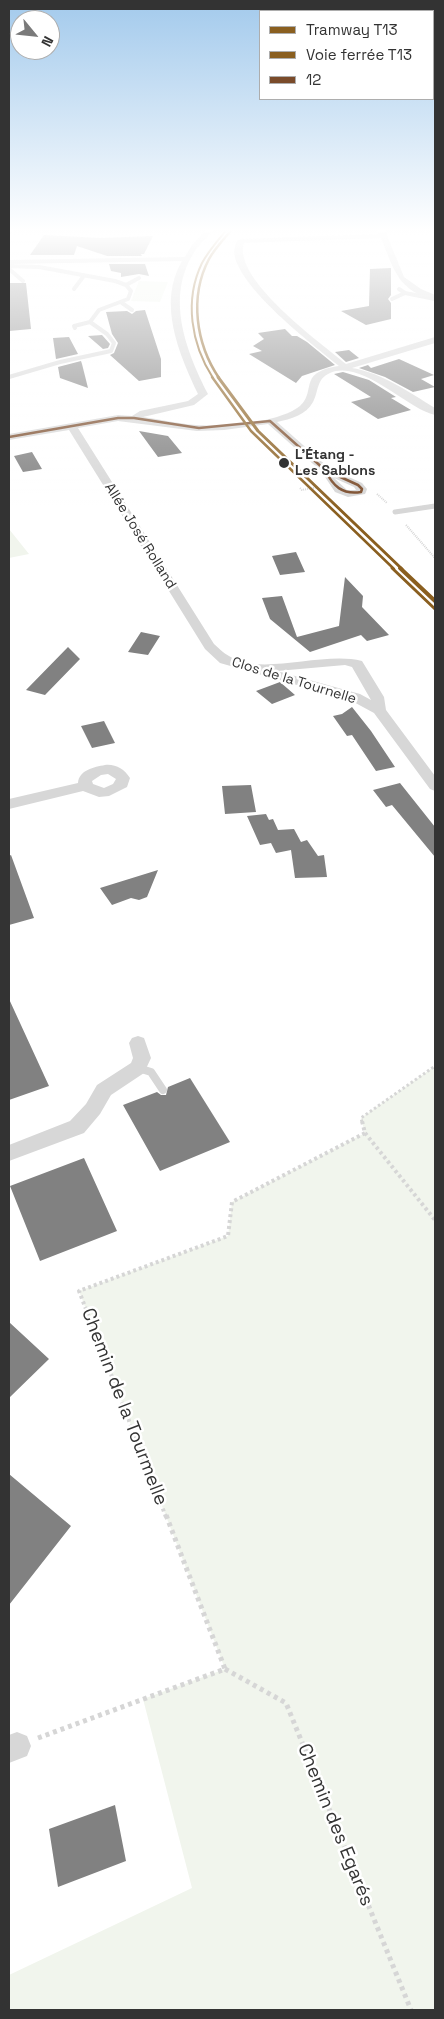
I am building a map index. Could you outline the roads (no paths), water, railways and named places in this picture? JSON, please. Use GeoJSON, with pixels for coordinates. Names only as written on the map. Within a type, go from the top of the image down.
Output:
{"type":"FeatureCollection","features":[{"type":"Feature","properties":{"kind":"street"},"geometry":{"type":"LineString","coordinates":[[134,418],[140,414],[192,402],[201,398],[203,394],[186,363],[175,322]]}},
{"type":"Feature","properties":{"kind":"street"},"geometry":{"type":"LineString","coordinates":[[292,322],[346,368],[372,376],[435,412]]}},
{"type":"Feature","properties":{"kind":"street"},"geometry":{"type":"LineString","coordinates":[[9,437],[71,425],[134,418],[199,428],[270,420],[296,413],[304,408],[314,381],[320,375],[435,340]]}},
{"type":"Feature","properties":{"kind":"street"},"geometry":{"type":"LineString","coordinates":[[270,420],[325,470],[331,482],[341,493],[355,495],[362,490]]}},
{"type":"Feature","properties":{"kind":"street","name":"Allée José Rolland"},"geometry":{"type":"LineString","coordinates":[[71,425],[209,646]]}},
{"type":"Feature","properties":{"kind":"street","name":"Clos de la Tournelle"},"geometry":{"type":"LineString","coordinates":[[209,646],[225,660],[355,697],[379,710],[435,786]]}},
{"type":"Feature","properties":{"kind":"street"},"geometry":{"type":"LineString","coordinates":[[252,669],[345,661],[357,664],[377,697],[379,710]]}},
{"type":"Feature","properties":{"kind":"street"},"geometry":{"type":"LineString","coordinates":[[9,804],[86,786]]}},
{"type":"Feature","properties":{"kind":"street"},"geometry":{"type":"LineString","coordinates":[[9,1153],[76,1127],[93,1109],[104,1090],[138,1068],[142,1058],[138,1043]]}},
{"type":"Feature","properties":{"kind":"lane"},"geometry":{"type":"LineString","coordinates":[[75,328],[74,326],[80,323],[88,322]]}},
{"type":"Feature","properties":{"kind":"lane"},"geometry":{"type":"LineString","coordinates":[[9,377],[60,362],[100,355],[111,351],[114,343],[107,334],[90,322]]}},
{"type":"Feature","properties":{"kind":"lane"},"geometry":{"type":"LineString","coordinates":[[395,512],[435,506]]}},
{"type":"Feature","properties":{"kind":"lane"},"geometry":{"type":"LineString","coordinates":[[138,1068],[146,1068],[154,1074],[162,1090]]}},
{"type":"Feature","properties":{"kind":"tram line","name":"T13"},"geometry":{"type":"LineString","coordinates":[[192,322],[200,354],[210,374],[222,394],[251,431],[435,609]]}},
{"type":"Feature","properties":{"kind":"rail line","name":"T13"},"geometry":{"type":"LineString","coordinates":[[198,322],[206,355],[216,375],[258,431],[435,601]]}},
{"type":"Feature","properties":{"kind":"place","name":"L'Étang - Les Sablons"},"geometry":{"type":"Point","coordinates":[284,463]}}]}
